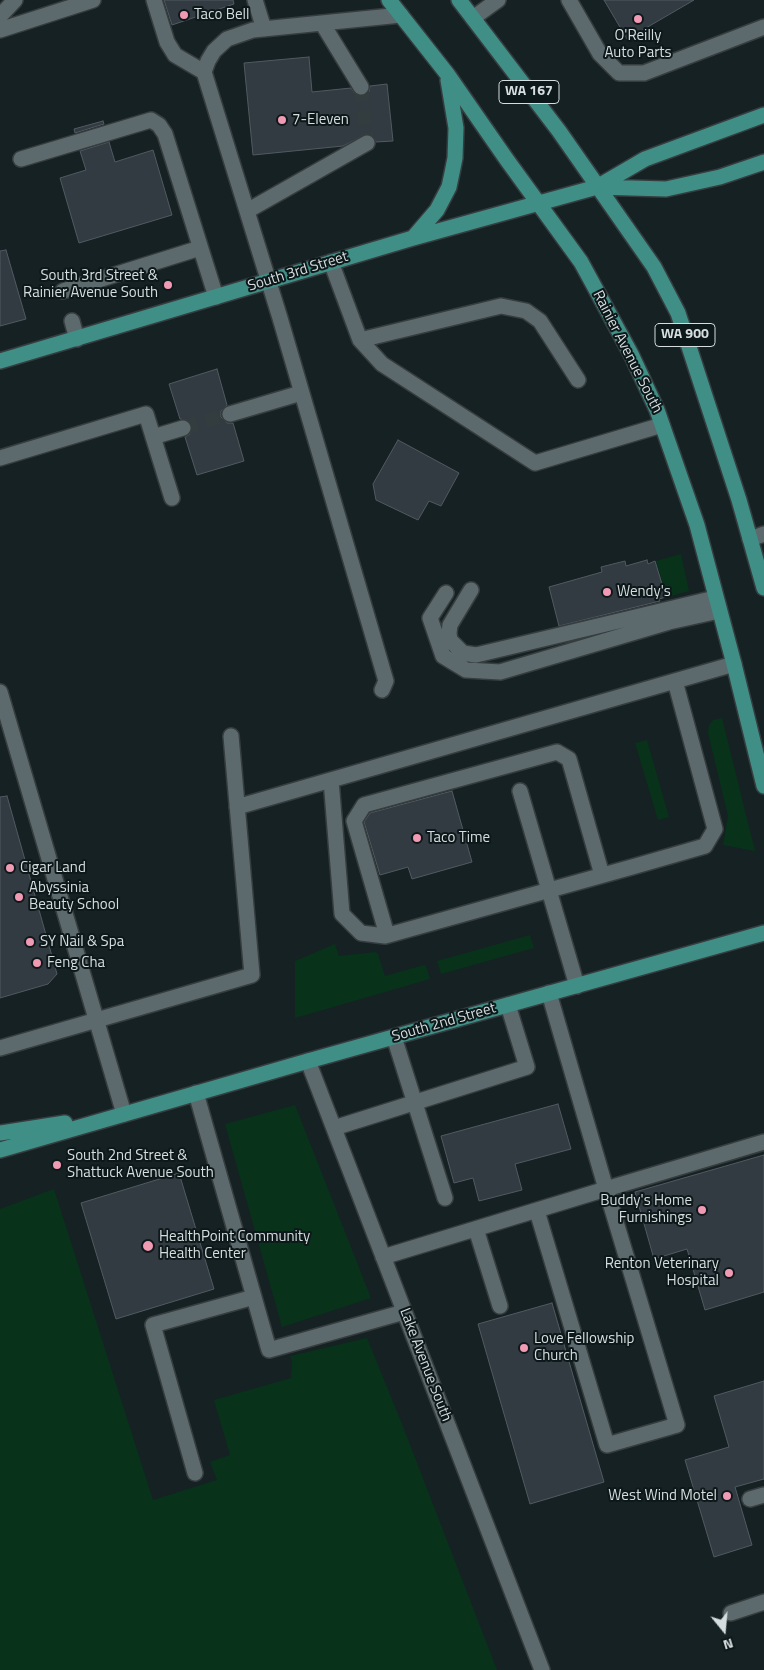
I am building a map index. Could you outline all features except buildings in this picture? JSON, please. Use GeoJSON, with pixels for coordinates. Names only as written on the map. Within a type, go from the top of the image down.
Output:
{"type":"FeatureCollection","features":[{"type":"Feature","properties":{"kind":"main road","name":"Rainier Avenue South"},"geometry":{"type":"LineString","coordinates":[[389,0],[448,75],[537,203],[581,262],[631,354],[657,410],[696,525],[734,664],[764,786]]}},
{"type":"Feature","properties":{"kind":"main road","name":"WA 167"},"geometry":{"type":"LineString","coordinates":[[459,0],[553,124],[597,187]]}},
{"type":"Feature","properties":{"kind":"main road"},"geometry":{"type":"LineString","coordinates":[[413,238],[437,210],[449,187],[455,158],[456,128],[448,75]]}},
{"type":"Feature","properties":{"kind":"main road"},"geometry":{"type":"LineString","coordinates":[[597,187],[645,158],[764,115]]}},
{"type":"Feature","properties":{"kind":"main road"},"geometry":{"type":"LineString","coordinates":[[597,187],[666,189],[720,177],[764,162]]}},
{"type":"Feature","properties":{"kind":"main road","name":"South 3rd Street"},"geometry":{"type":"LineString","coordinates":[[0,361],[413,238],[597,187]]}},
{"type":"Feature","properties":{"kind":"main road","name":"WA 900"},"geometry":{"type":"LineString","coordinates":[[597,187],[654,267],[678,313],[739,500],[757,537],[764,588]]}},
{"type":"Feature","properties":{"kind":"main road","name":"South 2nd Street"},"geometry":{"type":"LineString","coordinates":[[0,1150],[308,1060],[764,933]]}},
{"type":"Feature","properties":{"kind":"main road","name":"South 2nd Street"},"geometry":{"type":"LineString","coordinates":[[0,1133],[124,1114]]}},
{"type":"Feature","properties":{"kind":"street"},"geometry":{"type":"LineString","coordinates":[[0,16],[15,0]]}},
{"type":"Feature","properties":{"kind":"street"},"geometry":{"type":"LineString","coordinates":[[0,30],[93,0]]}},
{"type":"Feature","properties":{"kind":"street"},"geometry":{"type":"LineString","coordinates":[[154,0],[167,42],[174,56],[204,72]]}},
{"type":"Feature","properties":{"kind":"street"},"geometry":{"type":"LineString","coordinates":[[255,0],[264,29]]}},
{"type":"Feature","properties":{"kind":"street"},"geometry":{"type":"LineString","coordinates":[[473,18],[498,0]]}},
{"type":"Feature","properties":{"kind":"street"},"geometry":{"type":"LineString","coordinates":[[569,0],[600,54],[619,73],[644,73],[764,27]]}},
{"type":"Feature","properties":{"kind":"street"},"geometry":{"type":"LineString","coordinates":[[382,690],[386,681],[204,72],[208,60],[214,51],[227,39],[252,30],[401,15]]}},
{"type":"Feature","properties":{"kind":"street"},"geometry":{"type":"LineString","coordinates":[[322,23],[361,87]]}},
{"type":"Feature","properties":{"kind":"street"},"geometry":{"type":"LineString","coordinates":[[21,159],[151,120],[159,125],[165,134],[216,297]]}},
{"type":"Feature","properties":{"kind":"street"},"geometry":{"type":"LineString","coordinates":[[247,211],[368,143]]}},
{"type":"Feature","properties":{"kind":"street"},"geometry":{"type":"LineString","coordinates":[[63,291],[200,248]]}},
{"type":"Feature","properties":{"kind":"street"},"geometry":{"type":"LineString","coordinates":[[331,262],[360,340],[382,364],[535,463],[662,425]]}},
{"type":"Feature","properties":{"kind":"street"},"geometry":{"type":"LineString","coordinates":[[360,340],[501,306],[526,311],[540,321],[578,380]]}},
{"type":"Feature","properties":{"kind":"street"},"geometry":{"type":"LineString","coordinates":[[72,321],[77,338]]}},
{"type":"Feature","properties":{"kind":"street"},"geometry":{"type":"LineString","coordinates":[[230,414],[301,393]]}},
{"type":"Feature","properties":{"kind":"street"},"geometry":{"type":"LineString","coordinates":[[0,458],[146,414],[172,498]]}},
{"type":"Feature","properties":{"kind":"street"},"geometry":{"type":"LineString","coordinates":[[153,437],[183,428]]}},
{"type":"Feature","properties":{"kind":"street"},"geometry":{"type":"LineString","coordinates":[[471,590],[450,625],[449,633],[450,640],[463,653],[476,655],[717,605]]}},
{"type":"Feature","properties":{"kind":"street"},"geometry":{"type":"LineString","coordinates":[[446,593],[430,618],[443,656],[466,670],[491,672],[500,672],[669,622],[717,605]]}},
{"type":"Feature","properties":{"kind":"street"},"geometry":{"type":"LineString","coordinates":[[237,807],[618,699],[734,664]]}},
{"type":"Feature","properties":{"kind":"street"},"geometry":{"type":"LineString","coordinates":[[331,780],[342,914],[361,933],[388,935],[705,846],[715,829],[675,681]]}},
{"type":"Feature","properties":{"kind":"street"},"geometry":{"type":"LineString","coordinates":[[0,692],[124,1114]]}},
{"type":"Feature","properties":{"kind":"street"},"geometry":{"type":"LineString","coordinates":[[0,1048],[252,975],[231,736]]}},
{"type":"Feature","properties":{"kind":"street"},"geometry":{"type":"LineString","coordinates":[[388,935],[354,822],[364,805],[557,752],[569,759],[602,875]]}},
{"type":"Feature","properties":{"kind":"street"},"geometry":{"type":"LineString","coordinates":[[520,791],[576,986]]}},
{"type":"Feature","properties":{"kind":"street"},"geometry":{"type":"LineString","coordinates":[[537,1211],[608,1445],[677,1425],[549,993]]}},
{"type":"Feature","properties":{"kind":"street"},"geometry":{"type":"LineString","coordinates":[[334,1128],[527,1067],[508,1005]]}},
{"type":"Feature","properties":{"kind":"street"},"geometry":{"type":"LineString","coordinates":[[394,1037],[445,1198]]}},
{"type":"Feature","properties":{"kind":"street","name":"Lake Avenue South"},"geometry":{"type":"LineString","coordinates":[[308,1060],[542,1670]]}},
{"type":"Feature","properties":{"kind":"street"},"geometry":{"type":"LineString","coordinates":[[196,1093],[270,1350],[404,1312]]}},
{"type":"Feature","properties":{"kind":"street"},"geometry":{"type":"LineString","coordinates":[[383,1257],[764,1142]]}},
{"type":"Feature","properties":{"kind":"street"},"geometry":{"type":"LineString","coordinates":[[476,1229],[500,1306]]}},
{"type":"Feature","properties":{"kind":"street"},"geometry":{"type":"LineString","coordinates":[[195,1473],[153,1325],[254,1297]]}},
{"type":"Feature","properties":{"kind":"street"},"geometry":{"type":"LineString","coordinates":[[731,1613],[764,1602]]}},
{"type":"Feature","properties":{"kind":"green space"},"geometry":{"type":"Polygon","coordinates":[[[681,554],[689,591],[667,597],[656,561],[681,554]]]}},
{"type":"Feature","properties":{"kind":"green space"},"geometry":{"type":"Polygon","coordinates":[[[722,718],[755,851],[723,845],[728,816],[708,733],[709,725],[713,720],[722,718]]]}},
{"type":"Feature","properties":{"kind":"green space"},"geometry":{"type":"Polygon","coordinates":[[[647,740],[669,817],[658,820],[635,743],[647,740]]]}},
{"type":"Feature","properties":{"kind":"green space"},"geometry":{"type":"Polygon","coordinates":[[[530,935],[534,948],[441,974],[437,961],[530,935]]]}},
{"type":"Feature","properties":{"kind":"green space"},"geometry":{"type":"Polygon","coordinates":[[[335,944],[339,956],[375,952],[378,954],[385,976],[424,965],[430,979],[295,1018],[295,961],[335,944]]]}},
{"type":"Feature","properties":{"kind":"green space"},"geometry":{"type":"Polygon","coordinates":[[[295,1105],[371,1298],[282,1327],[225,1124],[295,1105]]]}},
{"type":"Feature","properties":{"kind":"green space"},"geometry":{"type":"Polygon","coordinates":[[[54,1189],[153,1500],[217,1480],[210,1462],[230,1455],[214,1400],[291,1378],[292,1362],[290,1356],[367,1338],[497,1670],[0,1670],[0,1209],[54,1189]]]}},
{"type":"Feature","properties":{"kind":"tunnel"},"geometry":{"type":"LineString","coordinates":[[361,87],[367,143]]}},
{"type":"Feature","properties":{"kind":"tunnel"},"geometry":{"type":"LineString","coordinates":[[183,428],[230,414]]}},
{"type":"Feature","properties":{"kind":"place","name":"Taco Bell"},"geometry":{"type":"Point","coordinates":[184,15]}},
{"type":"Feature","properties":{"kind":"place","name":"O'Reilly Auto Parts"},"geometry":{"type":"Point","coordinates":[638,19]}},
{"type":"Feature","properties":{"kind":"place","name":"7-Eleven"},"geometry":{"type":"Point","coordinates":[282,120]}},
{"type":"Feature","properties":{"kind":"place","name":"South 3rd Street & Rainier Avenue South"},"geometry":{"type":"Point","coordinates":[168,285]}},
{"type":"Feature","properties":{"kind":"place","name":"Wendy's"},"geometry":{"type":"Point","coordinates":[607,592]}},
{"type":"Feature","properties":{"kind":"place","name":"Taco Time"},"geometry":{"type":"Point","coordinates":[417,838]}},
{"type":"Feature","properties":{"kind":"place","name":"Cigar Land"},"geometry":{"type":"Point","coordinates":[10,868]}},
{"type":"Feature","properties":{"kind":"place","name":"Abyssinia Beauty School"},"geometry":{"type":"Point","coordinates":[19,897]}},
{"type":"Feature","properties":{"kind":"place","name":"SY Nail & Spa"},"geometry":{"type":"Point","coordinates":[30,942]}},
{"type":"Feature","properties":{"kind":"place","name":"Feng Cha"},"geometry":{"type":"Point","coordinates":[37,963]}},
{"type":"Feature","properties":{"kind":"place","name":"South 2nd Street & Shattuck Avenue South"},"geometry":{"type":"Point","coordinates":[57,1165]}},
{"type":"Feature","properties":{"kind":"place","name":"Buddy's Home Furnishings"},"geometry":{"type":"Point","coordinates":[702,1210]}},
{"type":"Feature","properties":{"kind":"place","name":"HealthPoint Community Health Center"},"geometry":{"type":"Point","coordinates":[148,1246]}},
{"type":"Feature","properties":{"kind":"place","name":"Renton Veterinary Hospital"},"geometry":{"type":"Point","coordinates":[729,1273]}},
{"type":"Feature","properties":{"kind":"place","name":"Love Fellowship Church"},"geometry":{"type":"Point","coordinates":[524,1348]}},
{"type":"Feature","properties":{"kind":"place","name":"West Wind Motel"},"geometry":{"type":"Point","coordinates":[727,1496]}}]}
